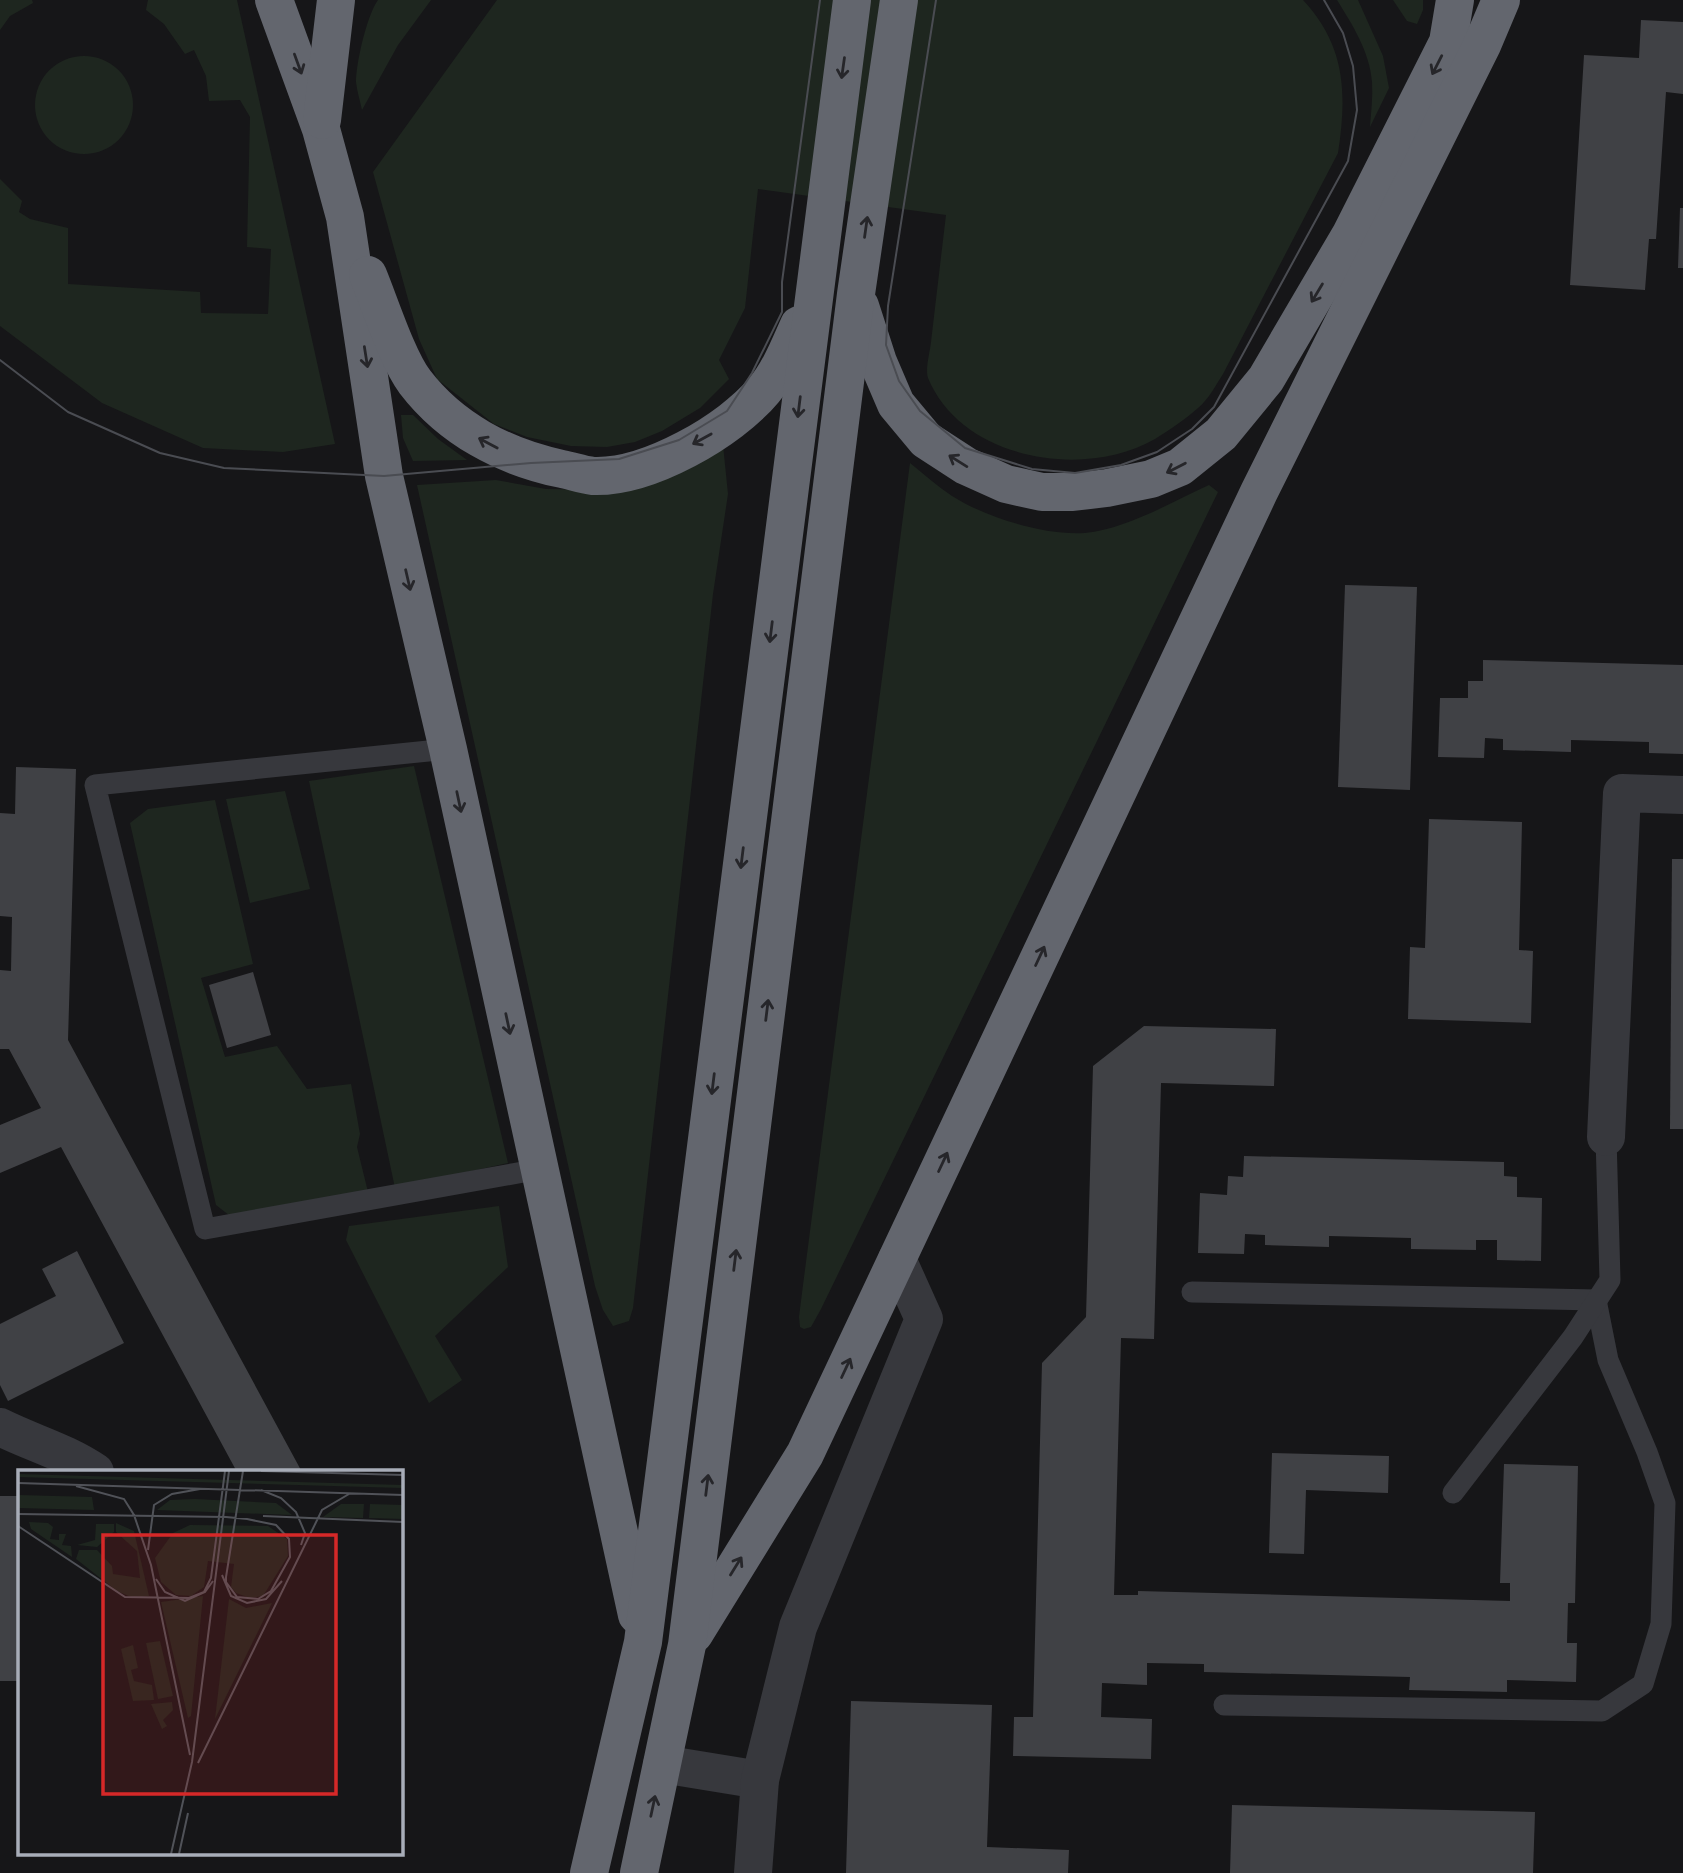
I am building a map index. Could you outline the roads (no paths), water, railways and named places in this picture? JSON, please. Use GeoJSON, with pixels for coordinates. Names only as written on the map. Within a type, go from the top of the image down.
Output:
{"type":"FeatureCollection","features":[{"type":"Feature","properties":{"kind":"highway"},"geometry":{"type":"LineString","coordinates":[[274,0],[321,129],[345,217],[384,476],[448,749],[643,1642]]}},
{"type":"Feature","properties":{"kind":"highway"},"geometry":{"type":"LineString","coordinates":[[321,129],[336,0]]}},
{"type":"Feature","properties":{"kind":"highway"},"geometry":{"type":"LineString","coordinates":[[589,1873],[643,1642],[852,0]]}},
{"type":"Feature","properties":{"kind":"highway"},"geometry":{"type":"LineString","coordinates":[[639,1873],[687,1645],[856,294],[899,0]]}},
{"type":"Feature","properties":{"kind":"highway"},"geometry":{"type":"LineString","coordinates":[[856,294],[878,362],[896,404],[926,440],[965,466],[1006,484],[1042,492],[1107,488],[1151,479],[1180,467],[1221,434],[1266,379],[1352,234],[1448,42],[1455,0]]}},
{"type":"Feature","properties":{"kind":"highway"},"geometry":{"type":"LineString","coordinates":[[687,1645],[805,1454],[1259,492],[1482,45],[1501,0]]}},
{"type":"Feature","properties":{"kind":"highway"},"geometry":{"type":"LineString","coordinates":[[345,217],[397,346],[414,380],[448,418],[481,439],[531,463],[592,476],[620,474],[655,463],[708,437],[735,418],[765,390],[814,290]]}},
{"type":"Feature","properties":{"kind":"street"},"geometry":{"type":"LineString","coordinates":[[1606,1137],[1622,793],[1683,795]]}},
{"type":"Feature","properties":{"kind":"street"},"geometry":{"type":"LineString","coordinates":[[754,1873],[760,1780],[798,1627],[924,1319],[897,1259]]}},
{"type":"Feature","properties":{"kind":"street"},"geometry":{"type":"LineString","coordinates":[[0,1427],[25,1440],[74,1458],[92,1470]]}},
{"type":"Feature","properties":{"kind":"street"},"geometry":{"type":"LineString","coordinates":[[662,1764],[760,1780]]}},
{"type":"Feature","properties":{"kind":"lane"},"geometry":{"type":"LineString","coordinates":[[448,749],[96,785],[205,1229],[540,1169]]}},
{"type":"Feature","properties":{"kind":"lane"},"geometry":{"type":"LineString","coordinates":[[1453,1493],[1573,1337],[1610,1280],[1606,1137]]}},
{"type":"Feature","properties":{"kind":"lane"},"geometry":{"type":"LineString","coordinates":[[1192,1292],[1596,1300]]}},
{"type":"Feature","properties":{"kind":"lane"},"geometry":{"type":"LineString","coordinates":[[1224,1705],[1602,1711],[1643,1684],[1661,1624],[1665,1503],[1647,1452],[1608,1360],[1596,1300]]}},
{"type":"Feature","properties":{"kind":"tram line"},"geometry":{"type":"LineString","coordinates":[[0,360],[68,412],[160,453],[224,468],[384,476],[531,463],[619,459],[679,440],[727,411],[752,373],[782,312],[782,282],[820,0]]}},
{"type":"Feature","properties":{"kind":"tram line"},"geometry":{"type":"LineString","coordinates":[[936,0],[888,306],[886,345],[899,381],[920,411],[965,448],[1032,469],[1075,473],[1121,465],[1157,452],[1192,429],[1214,407],[1348,161],[1357,110],[1353,66],[1343,33],[1324,0]]}}]}
